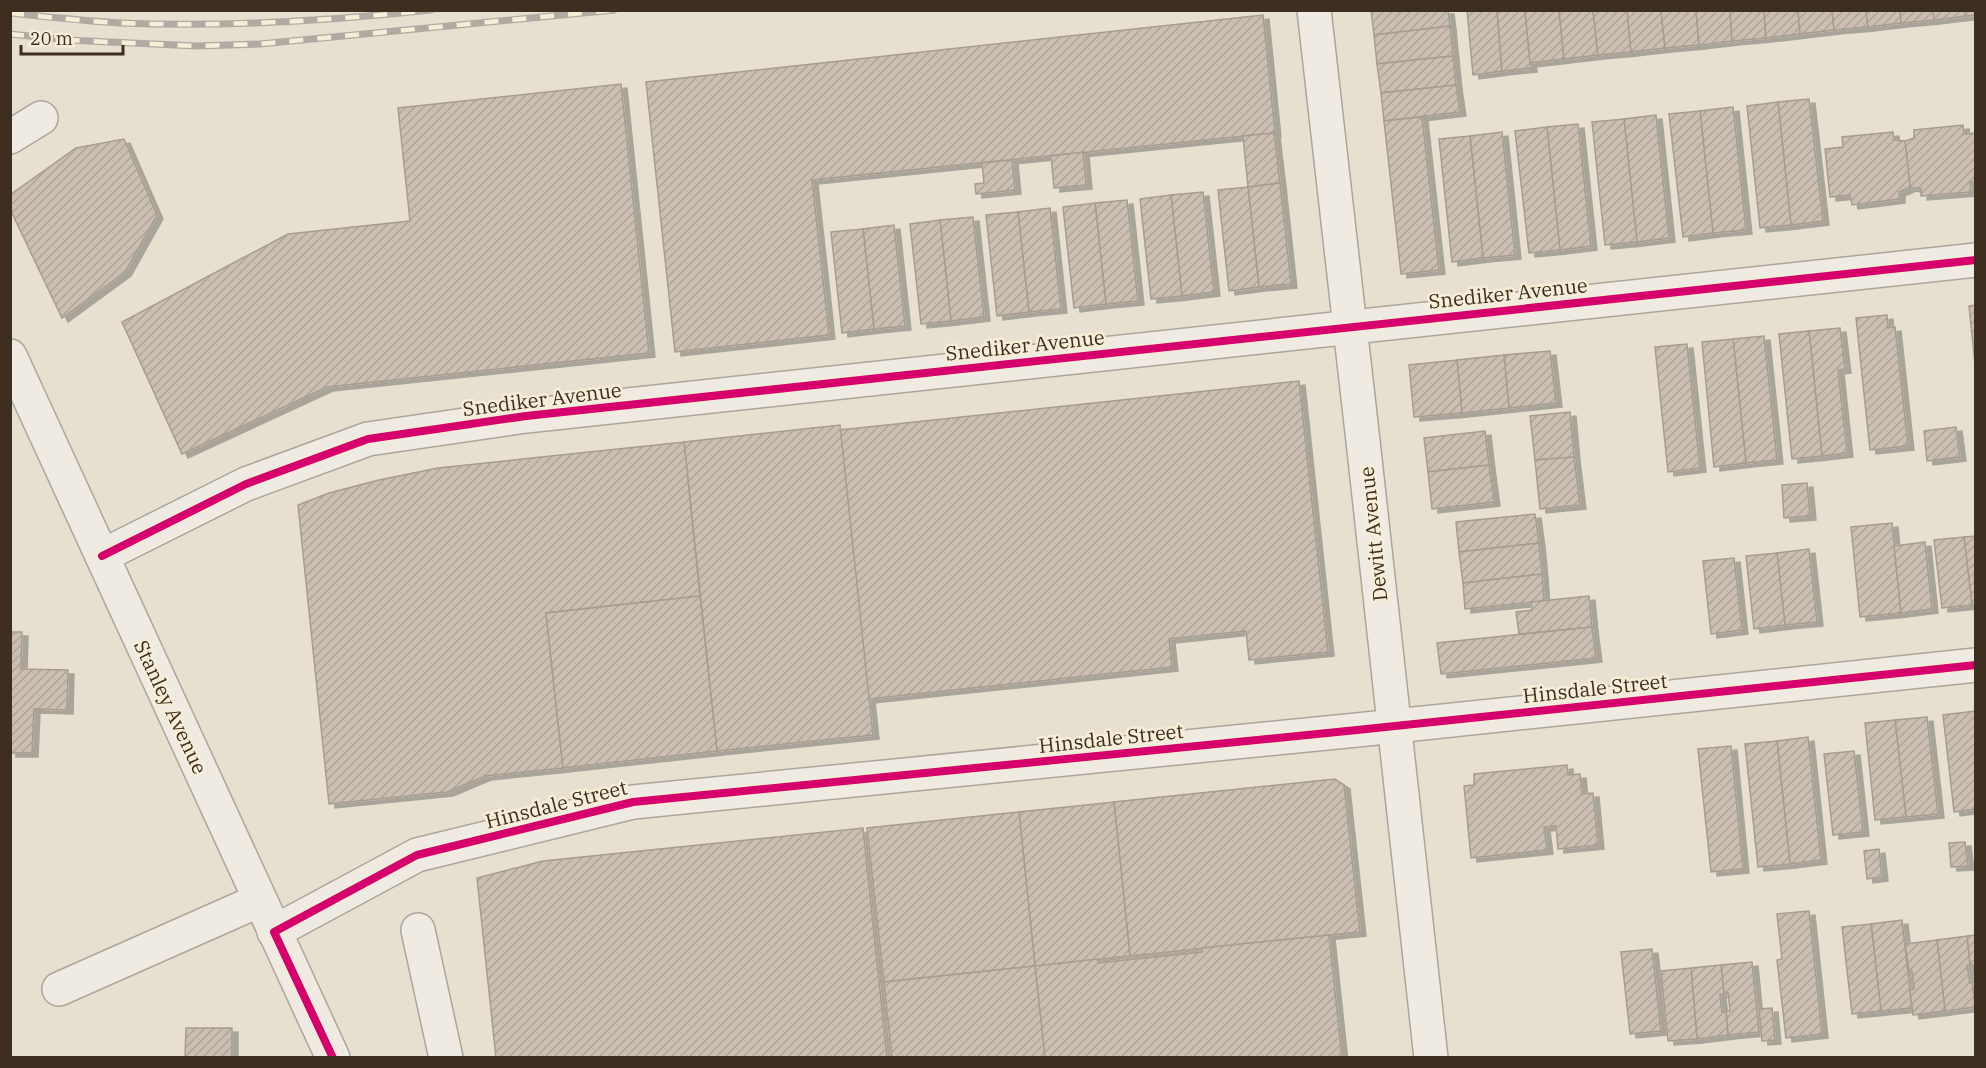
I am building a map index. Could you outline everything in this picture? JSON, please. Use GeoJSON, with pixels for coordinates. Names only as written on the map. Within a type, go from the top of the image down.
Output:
{"type":"FeatureCollection","features":[{"type":"Feature","properties":{"kind":"street","name":"Dewitt Avenue"},"geometry":{"type":"LineString","coordinates":[[1314,10],[1431,1058]]}},
{"type":"Feature","properties":{"kind":"street"},"geometry":{"type":"LineString","coordinates":[[10,137],[40,118]]}},
{"type":"Feature","properties":{"kind":"street","name":"Snediker Avenue"},"geometry":{"type":"LineString","coordinates":[[102,556],[246,484],[368,439],[526,416],[1976,260]]}},
{"type":"Feature","properties":{"kind":"street","name":"Stanley Avenue"},"geometry":{"type":"LineString","coordinates":[[10,356],[333,1058]]}},
{"type":"Feature","properties":{"kind":"street","name":"Hinsdale Street"},"geometry":{"type":"LineString","coordinates":[[274,932],[417,855],[633,802],[1976,665]]}},
{"type":"Feature","properties":{"kind":"street"},"geometry":{"type":"LineString","coordinates":[[59,988],[260,900]]}},
{"type":"Feature","properties":{"kind":"street"},"geometry":{"type":"LineString","coordinates":[[418,930],[446,1058]]}},
{"type":"Feature","properties":{"kind":"building"},"geometry":{"type":"Polygon","coordinates":[[[1371,10],[1448,10],[1450,26],[1374,35],[1371,10]]]}},
{"type":"Feature","properties":{"kind":"building"},"geometry":{"type":"Polygon","coordinates":[[[1467,10],[1497,10],[1502,71],[1473,75],[1467,10]]]}},
{"type":"Feature","properties":{"kind":"building"},"geometry":{"type":"Polygon","coordinates":[[[1497,10],[1525,10],[1531,68],[1502,71],[1497,10]]]}},
{"type":"Feature","properties":{"kind":"building"},"geometry":{"type":"Polygon","coordinates":[[[1525,10],[1559,10],[1564,59],[1530,63],[1525,10]]]}},
{"type":"Feature","properties":{"kind":"building"},"geometry":{"type":"Polygon","coordinates":[[[1559,10],[1593,10],[1598,55],[1564,59],[1559,10]]]}},
{"type":"Feature","properties":{"kind":"building"},"geometry":{"type":"Polygon","coordinates":[[[1593,10],[1627,10],[1631,52],[1598,55],[1593,10]]]}},
{"type":"Feature","properties":{"kind":"building"},"geometry":{"type":"Polygon","coordinates":[[[1627,10],[1661,10],[1665,48],[1631,52],[1627,10]]]}},
{"type":"Feature","properties":{"kind":"building"},"geometry":{"type":"Polygon","coordinates":[[[1661,10],[1696,10],[1699,45],[1665,48],[1661,10]]]}},
{"type":"Feature","properties":{"kind":"building"},"geometry":{"type":"Polygon","coordinates":[[[1696,10],[1730,10],[1732,41],[1699,45],[1696,10]]]}},
{"type":"Feature","properties":{"kind":"building"},"geometry":{"type":"Polygon","coordinates":[[[1730,10],[1764,10],[1766,38],[1732,41],[1730,10]]]}},
{"type":"Feature","properties":{"kind":"building"},"geometry":{"type":"Polygon","coordinates":[[[1764,10],[1798,10],[1800,34],[1766,38],[1764,10]]]}},
{"type":"Feature","properties":{"kind":"building"},"geometry":{"type":"Polygon","coordinates":[[[1798,10],[1832,10],[1834,30],[1800,34],[1798,10]]]}},
{"type":"Feature","properties":{"kind":"building"},"geometry":{"type":"Polygon","coordinates":[[[1832,10],[1866,10],[1868,27],[1834,30],[1832,10]]]}},
{"type":"Feature","properties":{"kind":"building"},"geometry":{"type":"Polygon","coordinates":[[[1866,10],[1900,10],[1901,23],[1868,27],[1866,10]]]}},
{"type":"Feature","properties":{"kind":"building"},"geometry":{"type":"Polygon","coordinates":[[[1900,10],[1933,10],[1934,20],[1901,23],[1900,10]]]}},
{"type":"Feature","properties":{"kind":"building"},"geometry":{"type":"Polygon","coordinates":[[[1933,10],[1965,10],[1966,16],[1934,20],[1933,10]]]}},
{"type":"Feature","properties":{"kind":"building"},"geometry":{"type":"Polygon","coordinates":[[[1965,10],[1976,10],[1976,15],[1966,16],[1965,10]]]}},
{"type":"Feature","properties":{"kind":"building"},"geometry":{"type":"Polygon","coordinates":[[[1263,15],[1275,133],[812,180],[829,335],[675,352],[646,82],[1263,15]]]}},
{"type":"Feature","properties":{"kind":"building"},"geometry":{"type":"Polygon","coordinates":[[[1450,26],[1453,56],[1377,64],[1374,35],[1450,26]]]}},
{"type":"Feature","properties":{"kind":"building"},"geometry":{"type":"Polygon","coordinates":[[[1453,56],[1456,85],[1381,93],[1377,64],[1453,56]]]}},
{"type":"Feature","properties":{"kind":"building"},"geometry":{"type":"Polygon","coordinates":[[[621,84],[649,353],[327,387],[182,454],[122,322],[288,234],[410,221],[398,108],[621,84]]]}},
{"type":"Feature","properties":{"kind":"building"},"geometry":{"type":"Polygon","coordinates":[[[1456,85],[1460,112],[1384,121],[1381,93],[1456,85]]]}},
{"type":"Feature","properties":{"kind":"building"},"geometry":{"type":"Polygon","coordinates":[[[1809,99],[1823,221],[1791,225],[1778,102],[1809,99]]]}},
{"type":"Feature","properties":{"kind":"building"},"geometry":{"type":"Polygon","coordinates":[[[1778,102],[1791,225],[1760,228],[1747,106],[1778,102]]]}},
{"type":"Feature","properties":{"kind":"building"},"geometry":{"type":"Polygon","coordinates":[[[1733,107],[1746,230],[1713,233],[1700,111],[1733,107]]]}},
{"type":"Feature","properties":{"kind":"building"},"geometry":{"type":"Polygon","coordinates":[[[1700,111],[1713,233],[1683,237],[1669,114],[1700,111]]]}},
{"type":"Feature","properties":{"kind":"building"},"geometry":{"type":"Polygon","coordinates":[[[1656,115],[1669,238],[1637,242],[1624,119],[1656,115]]]}},
{"type":"Feature","properties":{"kind":"building"},"geometry":{"type":"Polygon","coordinates":[[[1422,117],[1439,270],[1401,274],[1384,121],[1422,117]]]}},
{"type":"Feature","properties":{"kind":"building"},"geometry":{"type":"Polygon","coordinates":[[[1624,119],[1637,242],[1605,245],[1592,122],[1624,119]]]}},
{"type":"Feature","properties":{"kind":"building"},"geometry":{"type":"Polygon","coordinates":[[[1578,124],[1591,246],[1560,250],[1547,127],[1578,124]]]}},
{"type":"Feature","properties":{"kind":"building"},"geometry":{"type":"Polygon","coordinates":[[[1963,125],[1964,134],[1976,133],[1976,181],[1970,182],[1971,192],[1921,196],[1921,189],[1910,187],[1905,141],[1914,138],[1914,130],[1963,125]]]}},
{"type":"Feature","properties":{"kind":"building"},"geometry":{"type":"Polygon","coordinates":[[[1547,127],[1560,250],[1529,253],[1515,131],[1547,127]]]}},
{"type":"Feature","properties":{"kind":"building"},"geometry":{"type":"Polygon","coordinates":[[[1502,132],[1515,255],[1483,258],[1470,136],[1502,132]]]}},
{"type":"Feature","properties":{"kind":"building"},"geometry":{"type":"Polygon","coordinates":[[[1893,132],[1894,140],[1905,141],[1910,187],[1899,192],[1899,199],[1852,205],[1850,195],[1830,197],[1825,149],[1843,147],[1842,137],[1893,132]]]}},
{"type":"Feature","properties":{"kind":"building"},"geometry":{"type":"Polygon","coordinates":[[[1274,133],[1280,183],[1248,187],[1243,136],[1274,133]]]}},
{"type":"Feature","properties":{"kind":"building"},"geometry":{"type":"Polygon","coordinates":[[[1470,136],[1483,258],[1452,262],[1439,139],[1470,136]]]}},
{"type":"Feature","properties":{"kind":"building"},"geometry":{"type":"Polygon","coordinates":[[[124,139],[157,215],[125,272],[62,318],[10,209],[10,195],[76,148],[124,139]]]}},
{"type":"Feature","properties":{"kind":"building"},"geometry":{"type":"Polygon","coordinates":[[[1083,152],[1086,185],[1054,188],[1051,156],[1083,152]]]}},
{"type":"Feature","properties":{"kind":"building"},"geometry":{"type":"Polygon","coordinates":[[[1012,160],[1015,190],[976,194],[975,184],[984,183],[982,163],[1012,160]]]}},
{"type":"Feature","properties":{"kind":"building"},"geometry":{"type":"Polygon","coordinates":[[[1280,183],[1291,284],[1259,287],[1248,187],[1280,183]]]}},
{"type":"Feature","properties":{"kind":"building"},"geometry":{"type":"Polygon","coordinates":[[[1248,187],[1259,287],[1229,291],[1218,190],[1248,187]]]}},
{"type":"Feature","properties":{"kind":"building"},"geometry":{"type":"Polygon","coordinates":[[[1203,192],[1214,292],[1182,296],[1171,195],[1203,192]]]}},
{"type":"Feature","properties":{"kind":"building"},"geometry":{"type":"Polygon","coordinates":[[[1171,195],[1182,296],[1151,299],[1140,199],[1171,195]]]}},
{"type":"Feature","properties":{"kind":"building"},"geometry":{"type":"Polygon","coordinates":[[[1127,200],[1138,301],[1106,304],[1095,203],[1127,200]]]}},
{"type":"Feature","properties":{"kind":"building"},"geometry":{"type":"Polygon","coordinates":[[[1095,203],[1106,304],[1074,308],[1063,207],[1095,203]]]}},
{"type":"Feature","properties":{"kind":"building"},"geometry":{"type":"Polygon","coordinates":[[[1050,208],[1061,309],[1029,312],[1018,212],[1050,208]]]}},
{"type":"Feature","properties":{"kind":"building"},"geometry":{"type":"Polygon","coordinates":[[[1018,212],[1029,312],[997,316],[986,215],[1018,212]]]}},
{"type":"Feature","properties":{"kind":"building"},"geometry":{"type":"Polygon","coordinates":[[[973,217],[984,317],[951,321],[940,220],[973,217]]]}},
{"type":"Feature","properties":{"kind":"building"},"geometry":{"type":"Polygon","coordinates":[[[940,220],[951,321],[921,324],[910,224],[940,220]]]}},
{"type":"Feature","properties":{"kind":"building"},"geometry":{"type":"Polygon","coordinates":[[[894,225],[905,326],[874,329],[863,229],[894,225]]]}},
{"type":"Feature","properties":{"kind":"building"},"geometry":{"type":"Polygon","coordinates":[[[863,229],[874,329],[842,333],[831,232],[863,229]]]}},
{"type":"Feature","properties":{"kind":"building"},"geometry":{"type":"Polygon","coordinates":[[[1976,305],[1976,374],[1969,306],[1976,305]]]}},
{"type":"Feature","properties":{"kind":"building"},"geometry":{"type":"Polygon","coordinates":[[[1887,315],[1888,328],[1895,327],[1908,446],[1870,450],[1856,318],[1887,315]]]}},
{"type":"Feature","properties":{"kind":"building"},"geometry":{"type":"Polygon","coordinates":[[[1840,328],[1845,369],[1838,370],[1847,453],[1822,456],[1809,331],[1840,328]]]}},
{"type":"Feature","properties":{"kind":"building"},"geometry":{"type":"Polygon","coordinates":[[[1809,331],[1822,456],[1792,459],[1779,334],[1809,331]]]}},
{"type":"Feature","properties":{"kind":"building"},"geometry":{"type":"Polygon","coordinates":[[[1764,336],[1777,460],[1746,463],[1733,339],[1764,336]]]}},
{"type":"Feature","properties":{"kind":"building"},"geometry":{"type":"Polygon","coordinates":[[[1733,339],[1746,463],[1714,467],[1702,342],[1733,339]]]}},
{"type":"Feature","properties":{"kind":"building"},"geometry":{"type":"Polygon","coordinates":[[[1687,344],[1700,468],[1668,472],[1655,347],[1687,344]]]}},
{"type":"Feature","properties":{"kind":"building"},"geometry":{"type":"Polygon","coordinates":[[[1550,351],[1556,403],[1509,408],[1504,355],[1550,351]]]}},
{"type":"Feature","properties":{"kind":"building"},"geometry":{"type":"Polygon","coordinates":[[[1504,355],[1509,408],[1462,413],[1457,360],[1504,355]]]}},
{"type":"Feature","properties":{"kind":"building"},"geometry":{"type":"Polygon","coordinates":[[[1457,360],[1462,413],[1414,417],[1409,365],[1457,360]]]}},
{"type":"Feature","properties":{"kind":"building"},"geometry":{"type":"Polygon","coordinates":[[[1299,381],[1328,652],[1249,660],[1246,631],[1169,639],[1172,667],[868,699],[840,430],[1299,381]]]}},
{"type":"Feature","properties":{"kind":"building"},"geometry":{"type":"Polygon","coordinates":[[[1570,412],[1574,457],[1535,460],[1530,416],[1570,412]]]}},
{"type":"Feature","properties":{"kind":"building"},"geometry":{"type":"Polygon","coordinates":[[[840,425],[873,735],[717,751],[684,442],[840,425]]]}},
{"type":"Feature","properties":{"kind":"building"},"geometry":{"type":"Polygon","coordinates":[[[1956,427],[1960,457],[1927,461],[1924,431],[1956,427]]]}},
{"type":"Feature","properties":{"kind":"building"},"geometry":{"type":"Polygon","coordinates":[[[1485,431],[1489,465],[1428,472],[1424,438],[1485,431]]]}},
{"type":"Feature","properties":{"kind":"building"},"geometry":{"type":"Polygon","coordinates":[[[684,442],[700,596],[546,613],[563,768],[485,776],[447,792],[329,804],[298,505],[329,493],[438,468],[684,442]]]}},
{"type":"Feature","properties":{"kind":"building"},"geometry":{"type":"Polygon","coordinates":[[[1574,457],[1580,505],[1540,509],[1535,460],[1574,457]]]}},
{"type":"Feature","properties":{"kind":"building"},"geometry":{"type":"Polygon","coordinates":[[[1489,465],[1494,502],[1432,509],[1428,472],[1489,465]]]}},
{"type":"Feature","properties":{"kind":"building"},"geometry":{"type":"Polygon","coordinates":[[[1807,483],[1810,516],[1784,518],[1782,485],[1807,483]]]}},
{"type":"Feature","properties":{"kind":"building"},"geometry":{"type":"Polygon","coordinates":[[[1535,514],[1539,543],[1459,552],[1456,522],[1535,514]]]}},
{"type":"Feature","properties":{"kind":"building"},"geometry":{"type":"Polygon","coordinates":[[[1892,523],[1901,613],[1860,617],[1851,527],[1892,523]]]}},
{"type":"Feature","properties":{"kind":"building"},"geometry":{"type":"Polygon","coordinates":[[[1976,536],[1976,605],[1972,605],[1964,537],[1976,536]]]}},
{"type":"Feature","properties":{"kind":"building"},"geometry":{"type":"Polygon","coordinates":[[[1964,537],[1972,605],[1942,608],[1934,540],[1964,537]]]}},
{"type":"Feature","properties":{"kind":"building"},"geometry":{"type":"Polygon","coordinates":[[[1925,542],[1932,609],[1901,613],[1894,546],[1925,542]]]}},
{"type":"Feature","properties":{"kind":"building"},"geometry":{"type":"Polygon","coordinates":[[[1539,543],[1542,574],[1463,583],[1459,552],[1539,543]]]}},
{"type":"Feature","properties":{"kind":"building"},"geometry":{"type":"Polygon","coordinates":[[[1809,549],[1817,622],[1785,625],[1777,553],[1809,549]]]}},
{"type":"Feature","properties":{"kind":"building"},"geometry":{"type":"Polygon","coordinates":[[[1777,553],[1785,625],[1754,629],[1746,556],[1777,553]]]}},
{"type":"Feature","properties":{"kind":"building"},"geometry":{"type":"Polygon","coordinates":[[[1734,558],[1742,630],[1711,634],[1703,561],[1734,558]]]}},
{"type":"Feature","properties":{"kind":"building"},"geometry":{"type":"Polygon","coordinates":[[[1542,574],[1544,601],[1465,609],[1463,583],[1542,574]]]}},
{"type":"Feature","properties":{"kind":"building"},"geometry":{"type":"Polygon","coordinates":[[[700,596],[717,751],[563,768],[546,613],[700,596]]]}},
{"type":"Feature","properties":{"kind":"building"},"geometry":{"type":"Polygon","coordinates":[[[1589,596],[1592,627],[1519,634],[1516,612],[1532,610],[1531,602],[1589,596]]]}},
{"type":"Feature","properties":{"kind":"building"},"geometry":{"type":"Polygon","coordinates":[[[1592,627],[1596,658],[1441,674],[1437,643],[1592,627]]]}},
{"type":"Feature","properties":{"kind":"building"},"geometry":{"type":"Polygon","coordinates":[[[10,632],[22,632],[21,669],[68,670],[67,710],[34,709],[32,753],[10,753],[10,632]]]}},
{"type":"Feature","properties":{"kind":"building"},"geometry":{"type":"Polygon","coordinates":[[[1975,711],[1976,809],[1954,812],[1943,715],[1975,711]]]}},
{"type":"Feature","properties":{"kind":"building"},"geometry":{"type":"Polygon","coordinates":[[[1927,717],[1938,814],[1906,817],[1895,720],[1927,717]]]}},
{"type":"Feature","properties":{"kind":"building"},"geometry":{"type":"Polygon","coordinates":[[[1895,720],[1906,817],[1875,820],[1865,723],[1895,720]]]}},
{"type":"Feature","properties":{"kind":"building"},"geometry":{"type":"Polygon","coordinates":[[[1808,737],[1821,860],[1790,864],[1777,741],[1808,737]]]}},
{"type":"Feature","properties":{"kind":"building"},"geometry":{"type":"Polygon","coordinates":[[[1777,741],[1790,864],[1758,867],[1745,744],[1777,741]]]}},
{"type":"Feature","properties":{"kind":"building"},"geometry":{"type":"Polygon","coordinates":[[[1731,746],[1743,869],[1711,872],[1698,749],[1731,746]]]}},
{"type":"Feature","properties":{"kind":"building"},"geometry":{"type":"Polygon","coordinates":[[[1854,751],[1863,832],[1833,835],[1824,754],[1854,751]]]}},
{"type":"Feature","properties":{"kind":"building"},"geometry":{"type":"Polygon","coordinates":[[[1567,765],[1568,775],[1580,774],[1582,794],[1593,793],[1598,845],[1558,849],[1556,826],[1544,827],[1547,850],[1471,858],[1464,786],[1474,785],[1474,774],[1567,765]]]}},
{"type":"Feature","properties":{"kind":"building"},"geometry":{"type":"Polygon","coordinates":[[[1335,779],[1344,785],[1360,932],[1130,956],[1114,802],[1335,779]]]}},
{"type":"Feature","properties":{"kind":"building"},"geometry":{"type":"Polygon","coordinates":[[[1114,802],[1130,956],[1035,966],[1019,812],[1114,802]]]}},
{"type":"Feature","properties":{"kind":"building"},"geometry":{"type":"Polygon","coordinates":[[[1019,812],[1035,966],[884,982],[867,828],[1019,812]]]}},
{"type":"Feature","properties":{"kind":"building"},"geometry":{"type":"Polygon","coordinates":[[[863,828],[887,1058],[496,1058],[477,878],[543,861],[863,828]]]}},
{"type":"Feature","properties":{"kind":"building"},"geometry":{"type":"Polygon","coordinates":[[[1965,842],[1968,866],[1951,867],[1949,843],[1965,842]]]}},
{"type":"Feature","properties":{"kind":"building"},"geometry":{"type":"Polygon","coordinates":[[[1879,849],[1882,877],[1867,879],[1864,851],[1879,849]]]}},
{"type":"Feature","properties":{"kind":"building"},"geometry":{"type":"Polygon","coordinates":[[[1809,911],[1822,1034],[1786,1038],[1777,960],[1782,959],[1777,914],[1809,911]]]}},
{"type":"Feature","properties":{"kind":"building"},"geometry":{"type":"Polygon","coordinates":[[[1902,920],[1912,1008],[1881,1011],[1871,924],[1902,920]]]}},
{"type":"Feature","properties":{"kind":"building"},"geometry":{"type":"Polygon","coordinates":[[[1871,924],[1881,1011],[1852,1014],[1842,927],[1871,924]]]}},
{"type":"Feature","properties":{"kind":"building"},"geometry":{"type":"Polygon","coordinates":[[[1329,935],[1342,1058],[1045,1058],[1035,966],[1098,959],[1098,963],[1202,952],[1202,948],[1329,935]]]}},
{"type":"Feature","properties":{"kind":"building"},"geometry":{"type":"Polygon","coordinates":[[[1976,935],[1975,1007],[1972,982],[1975,982],[1973,965],[1970,965],[1967,936],[1976,935]]]}},
{"type":"Feature","properties":{"kind":"building"},"geometry":{"type":"Polygon","coordinates":[[[1967,936],[1970,965],[1967,965],[1975,1007],[1945,1011],[1937,940],[1967,936]]]}},
{"type":"Feature","properties":{"kind":"building"},"geometry":{"type":"Polygon","coordinates":[[[1937,940],[1945,1011],[1913,1015],[1910,990],[1914,989],[1912,971],[1909,971],[1905,944],[1937,940]]]}},
{"type":"Feature","properties":{"kind":"building"},"geometry":{"type":"Polygon","coordinates":[[[1652,949],[1661,1031],[1630,1034],[1621,952],[1652,949]]]}},
{"type":"Feature","properties":{"kind":"building"},"geometry":{"type":"Polygon","coordinates":[[[1752,962],[1759,1032],[1728,1035],[1726,1011],[1730,1011],[1728,993],[1724,994],[1721,965],[1752,962]]]}},
{"type":"Feature","properties":{"kind":"building"},"geometry":{"type":"Polygon","coordinates":[[[1721,965],[1724,994],[1720,994],[1722,1012],[1726,1011],[1728,1035],[1697,1039],[1691,968],[1721,965]]]}},
{"type":"Feature","properties":{"kind":"building"},"geometry":{"type":"Polygon","coordinates":[[[1035,966],[1045,1058],[892,1058],[884,982],[1035,966]]]}},
{"type":"Feature","properties":{"kind":"building"},"geometry":{"type":"Polygon","coordinates":[[[1691,968],[1697,1039],[1668,1041],[1661,971],[1691,968]]]}},
{"type":"Feature","properties":{"kind":"building"},"geometry":{"type":"Polygon","coordinates":[[[1772,1008],[1775,1040],[1762,1041],[1759,1009],[1772,1008]]]}},
{"type":"Feature","properties":{"kind":"building"},"geometry":{"type":"Polygon","coordinates":[[[186,1028],[232,1028],[232,1058],[185,1058],[186,1028]]]}},
{"type":"Feature","properties":{"kind":"railway"},"geometry":{"type":"LineString","coordinates":[[10,13],[120,23],[237,24],[431,10]]}},
{"type":"Feature","properties":{"kind":"railway"},"geometry":{"type":"LineString","coordinates":[[10,34],[67,40],[196,46],[260,44],[614,10]]}},
{"type":"Feature","properties":{"kind":"cycle path"},"geometry":{"type":"LineString","coordinates":[[102,556],[246,484],[368,439],[526,416],[1976,260]]}},
{"type":"Feature","properties":{"kind":"cycle path"},"geometry":{"type":"LineString","coordinates":[[333,1058],[274,932],[417,855],[633,802],[1357,730],[1976,665]]}}]}
